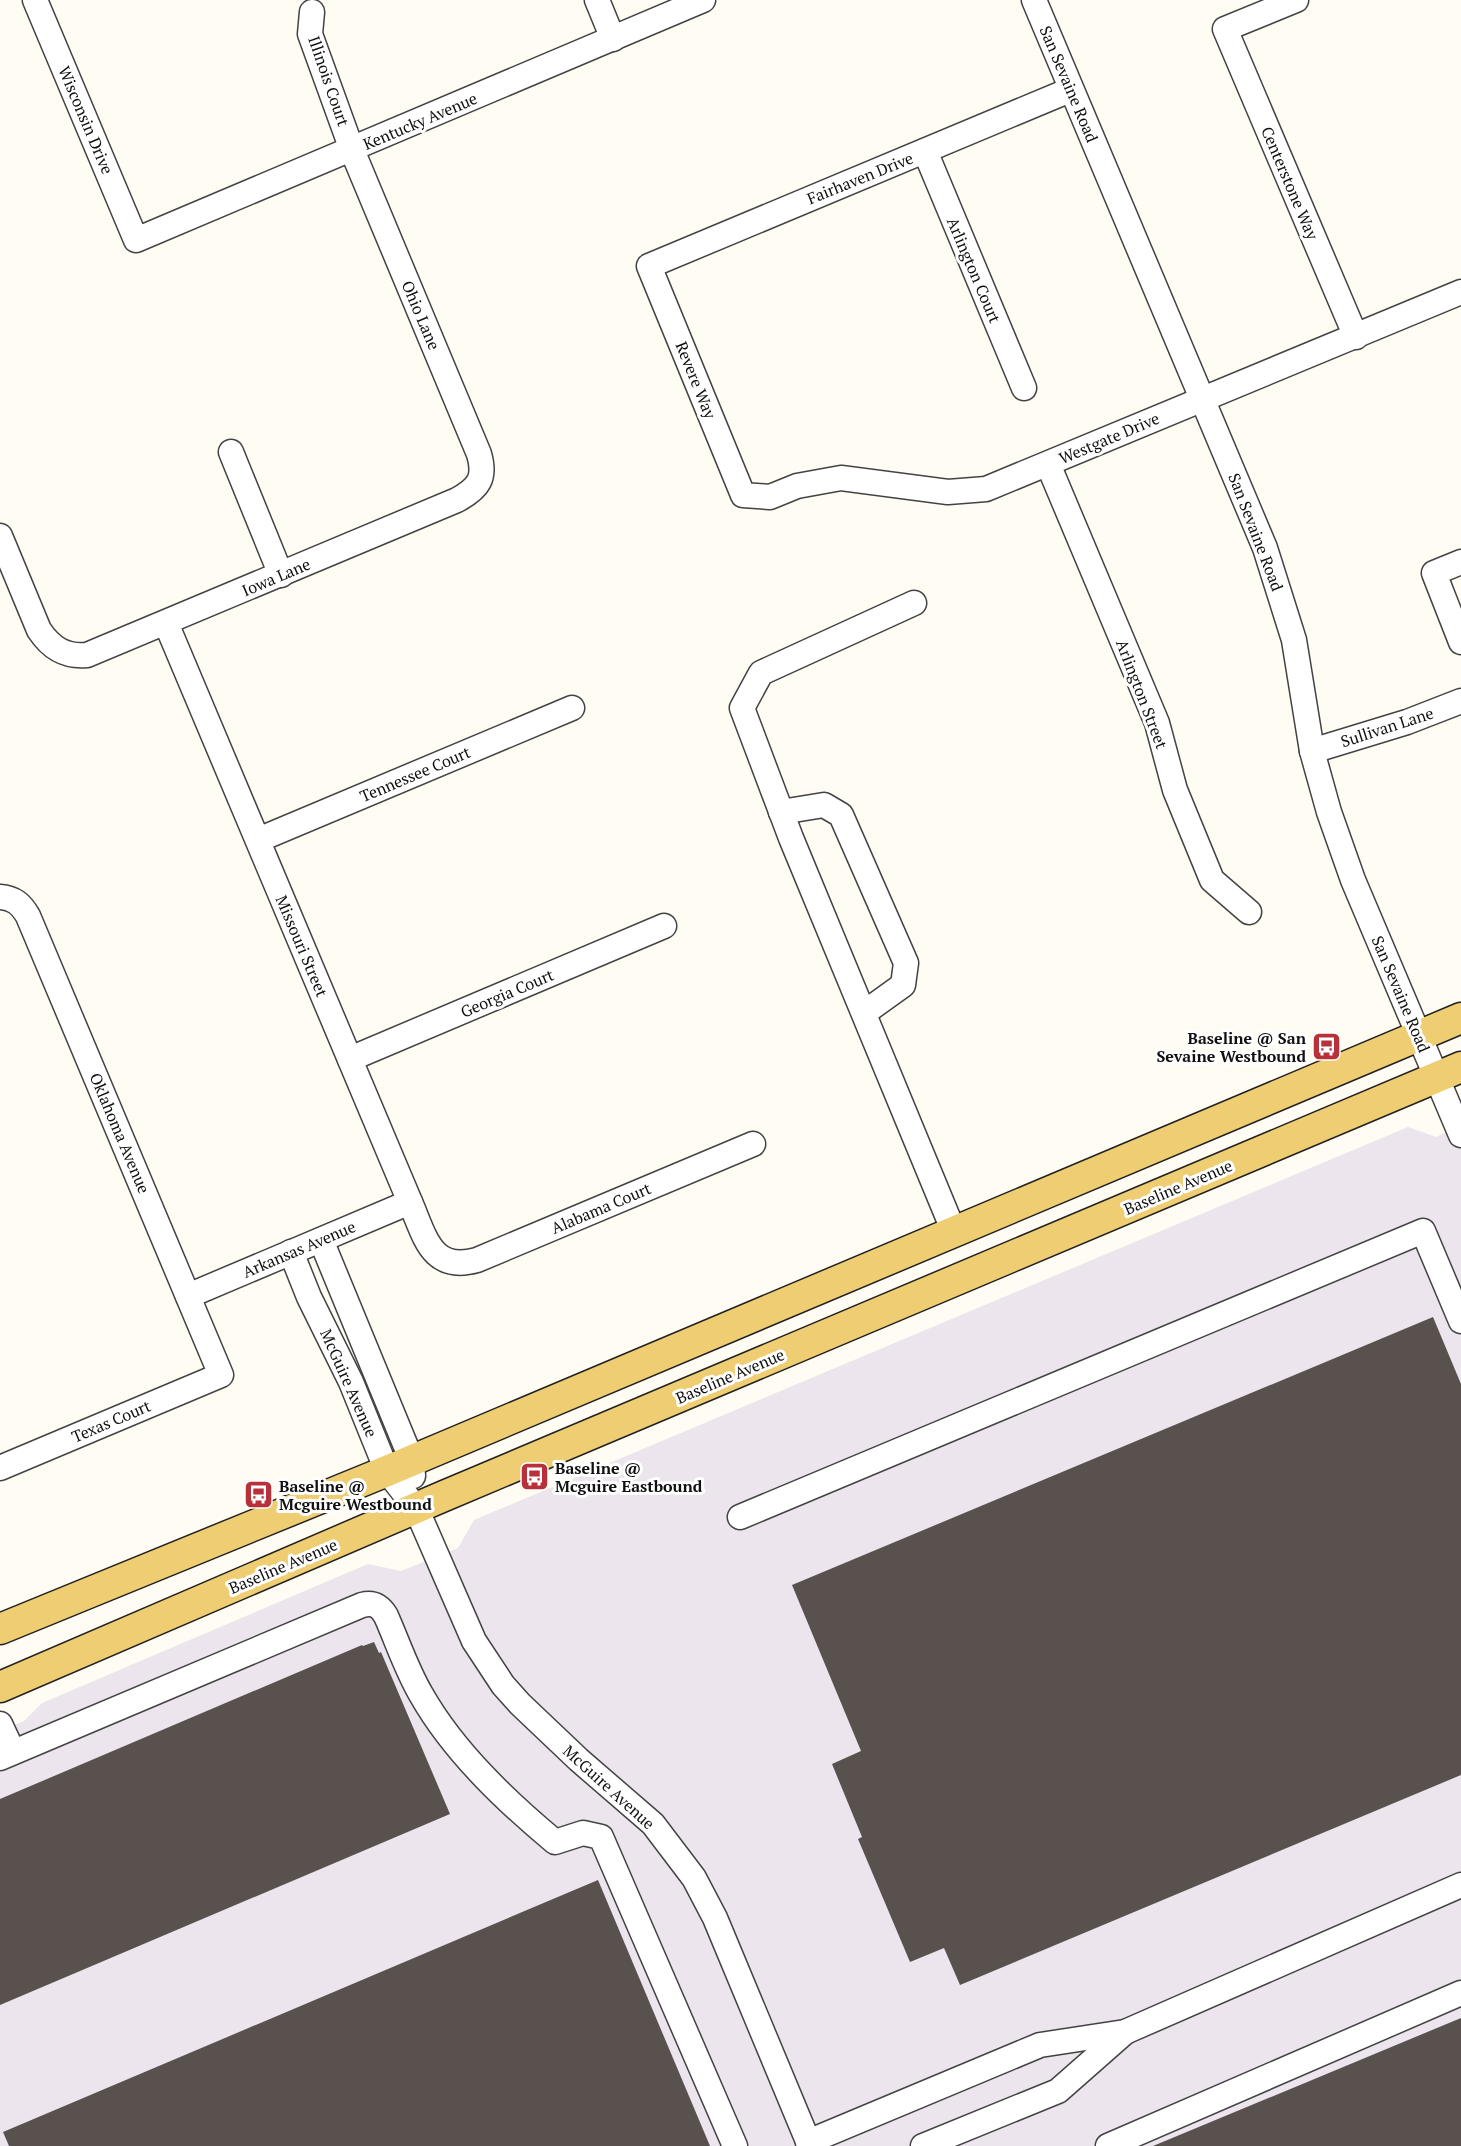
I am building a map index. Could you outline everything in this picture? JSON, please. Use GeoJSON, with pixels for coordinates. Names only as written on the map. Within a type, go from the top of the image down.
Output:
{"type":"FeatureCollection","features":[{"type":"Feature","properties":{"kind":"main road"},"geometry":{"type":"LineString","coordinates":[[0,1629],[400,1466],[1461,1018]]}},
{"type":"Feature","properties":{"kind":"main road","name":"Baseline Avenue"},"geometry":{"type":"LineString","coordinates":[[0,1687],[416,1508],[1449,1072]]}},
{"type":"Feature","properties":{"kind":"street","name":"Wisconsin Drive"},"geometry":{"type":"LineString","coordinates":[[35,0],[136,240]]}},
{"type":"Feature","properties":{"kind":"street"},"geometry":{"type":"LineString","coordinates":[[597,0],[613,39]]}},
{"type":"Feature","properties":{"kind":"street","name":"Kentucky Avenue"},"geometry":{"type":"LineString","coordinates":[[136,240],[703,0]]}},
{"type":"Feature","properties":{"kind":"street","name":"San Sevaine Road"},"geometry":{"type":"LineString","coordinates":[[1034,0],[1265,548],[1294,640],[1312,751],[1329,812],[1353,880],[1419,1036],[1449,1072],[1461,1135]]}},
{"type":"Feature","properties":{"kind":"street","name":"Centerstone Way"},"geometry":{"type":"LineString","coordinates":[[1296,0],[1225,29],[1356,337]]}},
{"type":"Feature","properties":{"kind":"street","name":"Illinois Court"},"geometry":{"type":"LineString","coordinates":[[312,12],[310,34],[352,150]]}},
{"type":"Feature","properties":{"kind":"street","name":"Fairhaven Drive"},"geometry":{"type":"LineString","coordinates":[[649,266],[1070,90]]}},
{"type":"Feature","properties":{"kind":"street","name":"Ohio Lane"},"geometry":{"type":"LineString","coordinates":[[352,150],[479,454],[482,474],[480,482]]}},
{"type":"Feature","properties":{"kind":"street","name":"Arlington Court"},"geometry":{"type":"LineString","coordinates":[[925,152],[1024,388]]}},
{"type":"Feature","properties":{"kind":"street","name":"Revere Way"},"geometry":{"type":"LineString","coordinates":[[649,266],[743,495]]}},
{"type":"Feature","properties":{"kind":"street","name":"Westgate Drive"},"geometry":{"type":"LineString","coordinates":[[743,495],[770,497],[797,486],[841,478],[948,492],[986,489],[1461,292]]}},
{"type":"Feature","properties":{"kind":"street"},"geometry":{"type":"LineString","coordinates":[[231,452],[281,575]]}},
{"type":"Feature","properties":{"kind":"street","name":"Arlington Street"},"geometry":{"type":"LineString","coordinates":[[1048,464],[1157,723],[1175,790],[1212,880],[1249,912]]}},
{"type":"Feature","properties":{"kind":"street","name":"Iowa Lane"},"geometry":{"type":"LineString","coordinates":[[0,536],[39,630],[45,639],[65,654],[87,655],[458,500],[480,482]]}},
{"type":"Feature","properties":{"kind":"street"},"geometry":{"type":"LineString","coordinates":[[1461,562],[1434,573],[1461,642]]}},
{"type":"Feature","properties":{"kind":"street"},"geometry":{"type":"LineString","coordinates":[[914,603],[761,673],[742,708],[781,812],[954,1232]]}},
{"type":"Feature","properties":{"kind":"street","name":"Missouri Street"},"geometry":{"type":"LineString","coordinates":[[165,623],[410,1202],[433,1250],[446,1262]]}},
{"type":"Feature","properties":{"kind":"street","name":"Sullivan Lane"},"geometry":{"type":"LineString","coordinates":[[1312,751],[1407,722],[1461,701]]}},
{"type":"Feature","properties":{"kind":"street","name":"Tennessee Court"},"geometry":{"type":"LineString","coordinates":[[258,840],[572,708]]}},
{"type":"Feature","properties":{"kind":"street"},"geometry":{"type":"LineString","coordinates":[[781,812],[824,805],[841,815],[906,963],[903,985],[864,1013]]}},
{"type":"Feature","properties":{"kind":"street","name":"Oklahoma Avenue"},"geometry":{"type":"LineString","coordinates":[[5,897],[17,902],[28,916],[221,1375]]}},
{"type":"Feature","properties":{"kind":"street","name":"Georgia Court"},"geometry":{"type":"LineString","coordinates":[[350,1059],[664,926]]}},
{"type":"Feature","properties":{"kind":"street","name":"Alabama Court"},"geometry":{"type":"LineString","coordinates":[[446,1262],[462,1264],[477,1260],[753,1144]]}},
{"type":"Feature","properties":{"kind":"street","name":"Arkansas Avenue"},"geometry":{"type":"LineString","coordinates":[[188,1296],[410,1202]]}},
{"type":"Feature","properties":{"kind":"street"},"geometry":{"type":"LineString","coordinates":[[740,1517],[1423,1231],[1461,1322]]}},
{"type":"Feature","properties":{"kind":"street","name":"McGuire Avenue"},"geometry":{"type":"LineString","coordinates":[[321,1240],[416,1508],[474,1641],[503,1685],[537,1721],[653,1824],[694,1878],[715,1918],[809,2144]]}},
{"type":"Feature","properties":{"kind":"street","name":"McGuire Avenue"},"geometry":{"type":"LineString","coordinates":[[291,1252],[309,1297],[351,1382],[400,1466]]}},
{"type":"Feature","properties":{"kind":"street","name":"Texas Court"},"geometry":{"type":"LineString","coordinates":[[1,1463],[221,1375]]}},
{"type":"Feature","properties":{"kind":"street"},"geometry":{"type":"LineString","coordinates":[[0,1724],[6,1755],[362,1605],[369,1603],[376,1605],[386,1616],[422,1697],[449,1735],[489,1781],[555,1842],[583,1833],[601,1837],[735,2146]]}},
{"type":"Feature","properties":{"kind":"street"},"geometry":{"type":"LineString","coordinates":[[809,2144],[1040,2045],[1125,2032],[1461,1885]]}},
{"type":"Feature","properties":{"kind":"street"},"geometry":{"type":"LineString","coordinates":[[1108,2146],[1461,1993]]}},
{"type":"Feature","properties":{"kind":"street"},"geometry":{"type":"LineString","coordinates":[[923,2146],[1058,2091],[1125,2032]]}},
{"type":"Feature","properties":{"kind":"shaded area"},"geometry":{"type":"Polygon","coordinates":[[[1461,1125],[1461,2146],[0,2146],[0,1731],[24,1721],[42,1703],[368,1564],[401,1571],[458,1548],[474,1520],[1408,1127],[1436,1137],[1461,1125]]]}},
{"type":"Feature","properties":{"kind":"building"},"geometry":{"type":"Polygon","coordinates":[[[1433,1317],[1461,1384],[1461,1775],[960,1985],[944,1948],[910,1962],[858,1839],[862,1837],[832,1764],[861,1751],[792,1585],[1433,1317]]]}},
{"type":"Feature","properties":{"kind":"building"},"geometry":{"type":"Polygon","coordinates":[[[374,1642],[379,1653],[381,1652],[450,1814],[0,2005],[0,1799],[362,1645],[374,1642]]]}},
{"type":"Feature","properties":{"kind":"building"},"geometry":{"type":"Polygon","coordinates":[[[598,1880],[710,2146],[9,2146],[3,2132],[598,1880]]]}},
{"type":"Feature","properties":{"kind":"building"},"geometry":{"type":"Polygon","coordinates":[[[1461,2018],[1461,2146],[1153,2146],[1461,2018]]]}},
{"type":"Feature","properties":{"kind":"place","name":"Baseline @ San Sevaine Westbound"},"geometry":{"type":"Point","coordinates":[1327,1047]}},
{"type":"Feature","properties":{"kind":"place","name":"Baseline @ Mcguire Eastbound"},"geometry":{"type":"Point","coordinates":[534,1477]}},
{"type":"Feature","properties":{"kind":"place","name":"Baseline @ Mcguire Westbound"},"geometry":{"type":"Point","coordinates":[258,1495]}}]}
